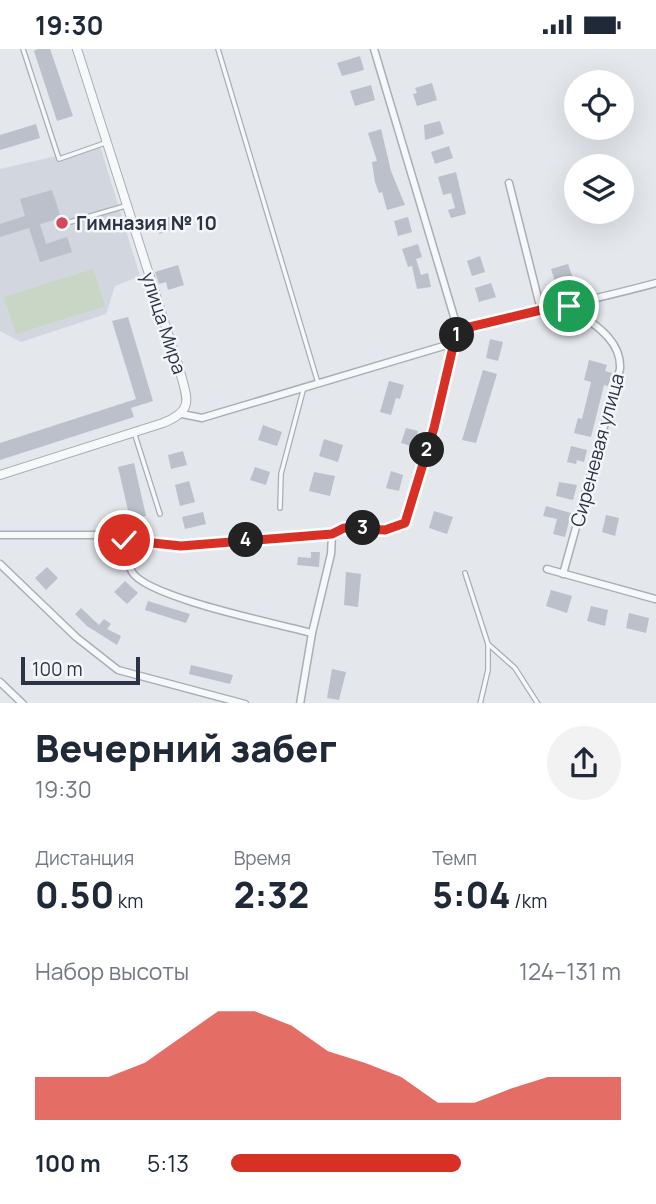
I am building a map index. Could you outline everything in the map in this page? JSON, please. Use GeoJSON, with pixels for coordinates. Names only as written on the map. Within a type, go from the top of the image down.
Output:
{"type":"FeatureCollection","features":[{"type":"Feature","properties":{"kind":"street","name":"улица Мира"},"geometry":{"type":"LineString","coordinates":[[77,49],[187,397],[187,408],[182,414]]}},
{"type":"Feature","properties":{"kind":"street"},"geometry":{"type":"LineString","coordinates":[[0,535],[108,535],[124,540],[181,546],[332,534],[344,528],[385,530],[405,523],[434,428],[457,330],[374,49]]}},
{"type":"Feature","properties":{"kind":"street"},"geometry":{"type":"LineString","coordinates":[[509,183],[541,310]]}},
{"type":"Feature","properties":{"kind":"street"},"geometry":{"type":"LineString","coordinates":[[0,475],[182,414],[202,418],[447,345],[457,330],[569,306],[656,283]]}},
{"type":"Feature","properties":{"kind":"street","name":"Сиреневая улица"},"geometry":{"type":"LineString","coordinates":[[564,574],[621,357],[610,339],[569,306]]}},
{"type":"Feature","properties":{"kind":"street"},"geometry":{"type":"LineString","coordinates":[[300,703],[312,633],[331,554],[332,534]]}},
{"type":"Feature","properties":{"kind":"street"},"geometry":{"type":"LineString","coordinates":[[124,540],[133,573],[146,583],[175,597],[312,633]]}},
{"type":"Feature","properties":{"kind":"street"},"geometry":{"type":"LineString","coordinates":[[0,564],[76,637],[118,670],[245,703]]}},
{"type":"Feature","properties":{"kind":"street"},"geometry":{"type":"LineString","coordinates":[[547,569],[655,599]]}},
{"type":"Feature","properties":{"kind":"street"},"geometry":{"type":"LineString","coordinates":[[0,683],[23,703]]}},
{"type":"Feature","properties":{"kind":"lane"},"geometry":{"type":"LineString","coordinates":[[23,49],[59,159],[107,143]]}},
{"type":"Feature","properties":{"kind":"lane"},"geometry":{"type":"LineString","coordinates":[[218,49],[318,383]]}},
{"type":"Feature","properties":{"kind":"lane"},"geometry":{"type":"LineString","coordinates":[[70,222],[127,205]]}},
{"type":"Feature","properties":{"kind":"lane"},"geometry":{"type":"LineString","coordinates":[[280,508],[281,474],[304,387]]}},
{"type":"Feature","properties":{"kind":"lane"},"geometry":{"type":"LineString","coordinates":[[134,431],[160,514]]}},
{"type":"Feature","properties":{"kind":"lane"},"geometry":{"type":"LineString","coordinates":[[465,573],[488,644],[488,670],[480,703]]}},
{"type":"Feature","properties":{"kind":"lane"},"geometry":{"type":"LineString","coordinates":[[488,644],[515,668],[538,703]]}},
{"type":"Feature","properties":{"kind":"shaded area","name":"Гимназия № 10"},"geometry":{"type":"Polygon","coordinates":[[[100,146],[140,276],[115,286],[106,314],[21,342],[0,331],[0,169],[100,146]]]}},
{"type":"Feature","properties":{"kind":"green space"},"geometry":{"type":"Polygon","coordinates":[[[93,269],[105,306],[16,334],[4,297],[93,269]]]}},
{"type":"Feature","properties":{"kind":"building"},"geometry":{"type":"Polygon","coordinates":[[[50,49],[73,116],[57,121],[34,51],[50,49]]]}},
{"type":"Feature","properties":{"kind":"building"},"geometry":{"type":"Polygon","coordinates":[[[360,56],[364,70],[342,76],[337,63],[360,56]]]}},
{"type":"Feature","properties":{"kind":"building"},"geometry":{"type":"Polygon","coordinates":[[[432,83],[437,100],[417,106],[413,94],[417,93],[415,88],[432,83]]]}},
{"type":"Feature","properties":{"kind":"building"},"geometry":{"type":"Polygon","coordinates":[[[371,85],[375,100],[355,106],[350,91],[371,85]]]}},
{"type":"Feature","properties":{"kind":"building"},"geometry":{"type":"Polygon","coordinates":[[[440,121],[444,134],[425,140],[424,125],[440,121]]]}},
{"type":"Feature","properties":{"kind":"building"},"geometry":{"type":"Polygon","coordinates":[[[36,124],[40,138],[0,150],[0,135],[36,124]]]}},
{"type":"Feature","properties":{"kind":"building"},"geometry":{"type":"Polygon","coordinates":[[[381,129],[391,171],[405,205],[387,210],[382,192],[379,193],[375,182],[372,162],[377,161],[368,133],[381,129]]]}},
{"type":"Feature","properties":{"kind":"building"},"geometry":{"type":"Polygon","coordinates":[[[449,146],[453,158],[435,164],[431,152],[449,146]]]}},
{"type":"Feature","properties":{"kind":"building"},"geometry":{"type":"Polygon","coordinates":[[[456,172],[466,214],[451,218],[448,210],[455,208],[451,193],[443,195],[438,177],[456,172]]]}},
{"type":"Feature","properties":{"kind":"building"},"geometry":{"type":"Polygon","coordinates":[[[52,190],[61,218],[40,224],[46,244],[67,237],[72,252],[40,262],[29,228],[0,237],[0,224],[25,216],[20,199],[52,190]]]}},
{"type":"Feature","properties":{"kind":"building"},"geometry":{"type":"Polygon","coordinates":[[[172,216],[176,228],[159,234],[155,222],[172,216]]]}},
{"type":"Feature","properties":{"kind":"building"},"geometry":{"type":"Polygon","coordinates":[[[408,217],[412,232],[398,236],[394,221],[408,217]]]}},
{"type":"Feature","properties":{"kind":"building"},"geometry":{"type":"Polygon","coordinates":[[[418,244],[422,257],[416,259],[421,275],[428,273],[431,287],[417,289],[412,266],[408,267],[402,249],[418,244]]]}},
{"type":"Feature","properties":{"kind":"building"},"geometry":{"type":"Polygon","coordinates":[[[480,256],[485,272],[472,276],[467,261],[480,256]]]}},
{"type":"Feature","properties":{"kind":"building"},"geometry":{"type":"Polygon","coordinates":[[[568,264],[573,278],[556,284],[551,269],[568,264]]]}},
{"type":"Feature","properties":{"kind":"building"},"geometry":{"type":"Polygon","coordinates":[[[178,265],[184,285],[168,290],[166,282],[159,284],[155,272],[178,265]]]}},
{"type":"Feature","properties":{"kind":"building"},"geometry":{"type":"Polygon","coordinates":[[[491,283],[496,297],[479,302],[475,288],[491,283]]]}},
{"type":"Feature","properties":{"kind":"building"},"geometry":{"type":"Polygon","coordinates":[[[128,317],[153,401],[131,408],[134,417],[0,460],[0,443],[136,399],[112,321],[128,317]]]}},
{"type":"Feature","properties":{"kind":"building"},"geometry":{"type":"Polygon","coordinates":[[[490,339],[503,342],[498,361],[486,358],[490,339]]]}},
{"type":"Feature","properties":{"kind":"building"},"geometry":{"type":"Polygon","coordinates":[[[589,360],[607,365],[605,371],[612,373],[608,386],[604,385],[591,437],[574,433],[578,418],[582,419],[591,382],[584,380],[589,360]]]}},
{"type":"Feature","properties":{"kind":"building"},"geometry":{"type":"Polygon","coordinates":[[[483,370],[497,374],[476,443],[462,440],[483,370]]]}},
{"type":"Feature","properties":{"kind":"building"},"geometry":{"type":"Polygon","coordinates":[[[389,381],[404,385],[400,399],[396,398],[391,415],[380,412],[389,381]]]}},
{"type":"Feature","properties":{"kind":"building"},"geometry":{"type":"Polygon","coordinates":[[[263,425],[282,432],[277,446],[258,440],[263,425]]]}},
{"type":"Feature","properties":{"kind":"building"},"geometry":{"type":"Polygon","coordinates":[[[406,428],[418,431],[414,447],[401,443],[406,428]]]}},
{"type":"Feature","properties":{"kind":"building"},"geometry":{"type":"Polygon","coordinates":[[[324,439],[343,445],[338,462],[319,456],[324,439]]]}},
{"type":"Feature","properties":{"kind":"building"},"geometry":{"type":"Polygon","coordinates":[[[571,446],[587,450],[584,462],[567,462],[571,446]]]}},
{"type":"Feature","properties":{"kind":"building"},"geometry":{"type":"Polygon","coordinates":[[[183,451],[187,465],[171,469],[168,455],[183,451]]]}},
{"type":"Feature","properties":{"kind":"building"},"geometry":{"type":"Polygon","coordinates":[[[134,463],[146,516],[130,519],[118,467],[134,463]]]}},
{"type":"Feature","properties":{"kind":"building"},"geometry":{"type":"Polygon","coordinates":[[[255,467],[270,472],[266,485],[250,480],[255,467]]]}},
{"type":"Feature","properties":{"kind":"building"},"geometry":{"type":"Polygon","coordinates":[[[391,471],[403,475],[399,491],[386,488],[391,471]]]}},
{"type":"Feature","properties":{"kind":"building"},"geometry":{"type":"Polygon","coordinates":[[[314,472],[335,476],[330,496],[309,491],[314,472]]]}},
{"type":"Feature","properties":{"kind":"building"},"geometry":{"type":"Polygon","coordinates":[[[189,481],[195,502],[180,506],[175,485],[189,481]]]}},
{"type":"Feature","properties":{"kind":"building"},"geometry":{"type":"Polygon","coordinates":[[[559,482],[577,485],[573,500],[556,496],[559,482]]]}},
{"type":"Feature","properties":{"kind":"building"},"geometry":{"type":"Polygon","coordinates":[[[546,506],[571,513],[565,537],[553,534],[557,519],[543,516],[546,506]]]}},
{"type":"Feature","properties":{"kind":"building"},"geometry":{"type":"Polygon","coordinates":[[[434,511],[453,517],[447,534],[429,528],[434,511]]]}},
{"type":"Feature","properties":{"kind":"building"},"geometry":{"type":"Polygon","coordinates":[[[203,512],[206,524],[185,529],[182,517],[203,512]]]}},
{"type":"Feature","properties":{"kind":"building"},"geometry":{"type":"Polygon","coordinates":[[[606,515],[619,518],[615,536],[602,532],[606,515]]]}},
{"type":"Feature","properties":{"kind":"building"},"geometry":{"type":"Polygon","coordinates":[[[311,552],[320,552],[319,567],[297,565],[298,557],[311,558],[311,552]]]}},
{"type":"Feature","properties":{"kind":"building"},"geometry":{"type":"Polygon","coordinates":[[[47,567],[58,578],[46,590],[35,578],[47,567]]]}},
{"type":"Feature","properties":{"kind":"building"},"geometry":{"type":"Polygon","coordinates":[[[346,572],[361,574],[358,607],[344,605],[346,572]]]}},
{"type":"Feature","properties":{"kind":"building"},"geometry":{"type":"Polygon","coordinates":[[[125,581],[138,593],[127,604],[114,592],[125,581]]]}},
{"type":"Feature","properties":{"kind":"building"},"geometry":{"type":"Polygon","coordinates":[[[551,590],[572,596],[567,613],[546,606],[551,590]]]}},
{"type":"Feature","properties":{"kind":"building"},"geometry":{"type":"Polygon","coordinates":[[[148,601],[190,614],[186,623],[145,610],[148,601]]]}},
{"type":"Feature","properties":{"kind":"building"},"geometry":{"type":"Polygon","coordinates":[[[591,606],[608,610],[605,626],[587,621],[591,606]]]}},
{"type":"Feature","properties":{"kind":"building"},"geometry":{"type":"Polygon","coordinates":[[[81,608],[99,625],[104,619],[111,624],[107,629],[121,636],[117,645],[87,626],[75,614],[81,608]]]}},
{"type":"Feature","properties":{"kind":"building"},"geometry":{"type":"Polygon","coordinates":[[[629,613],[649,618],[646,633],[626,628],[629,613]]]}},
{"type":"Feature","properties":{"kind":"building"},"geometry":{"type":"Polygon","coordinates":[[[191,665],[233,675],[230,684],[189,674],[191,665]]]}},
{"type":"Feature","properties":{"kind":"building"},"geometry":{"type":"Polygon","coordinates":[[[332,669],[346,672],[339,700],[327,698],[332,669]]]}},
{"type":"Feature","properties":{"kind":"place","name":"Гимназия № 10"},"geometry":{"type":"Point","coordinates":[62,223]}},
{"type":"Feature","properties":{"kind":"route"},"geometry":{"type":"LineString","coordinates":[[124,540],[181,546],[332,534],[344,528],[385,530],[405,523],[434,428],[457,330],[569,306]]}}]}
